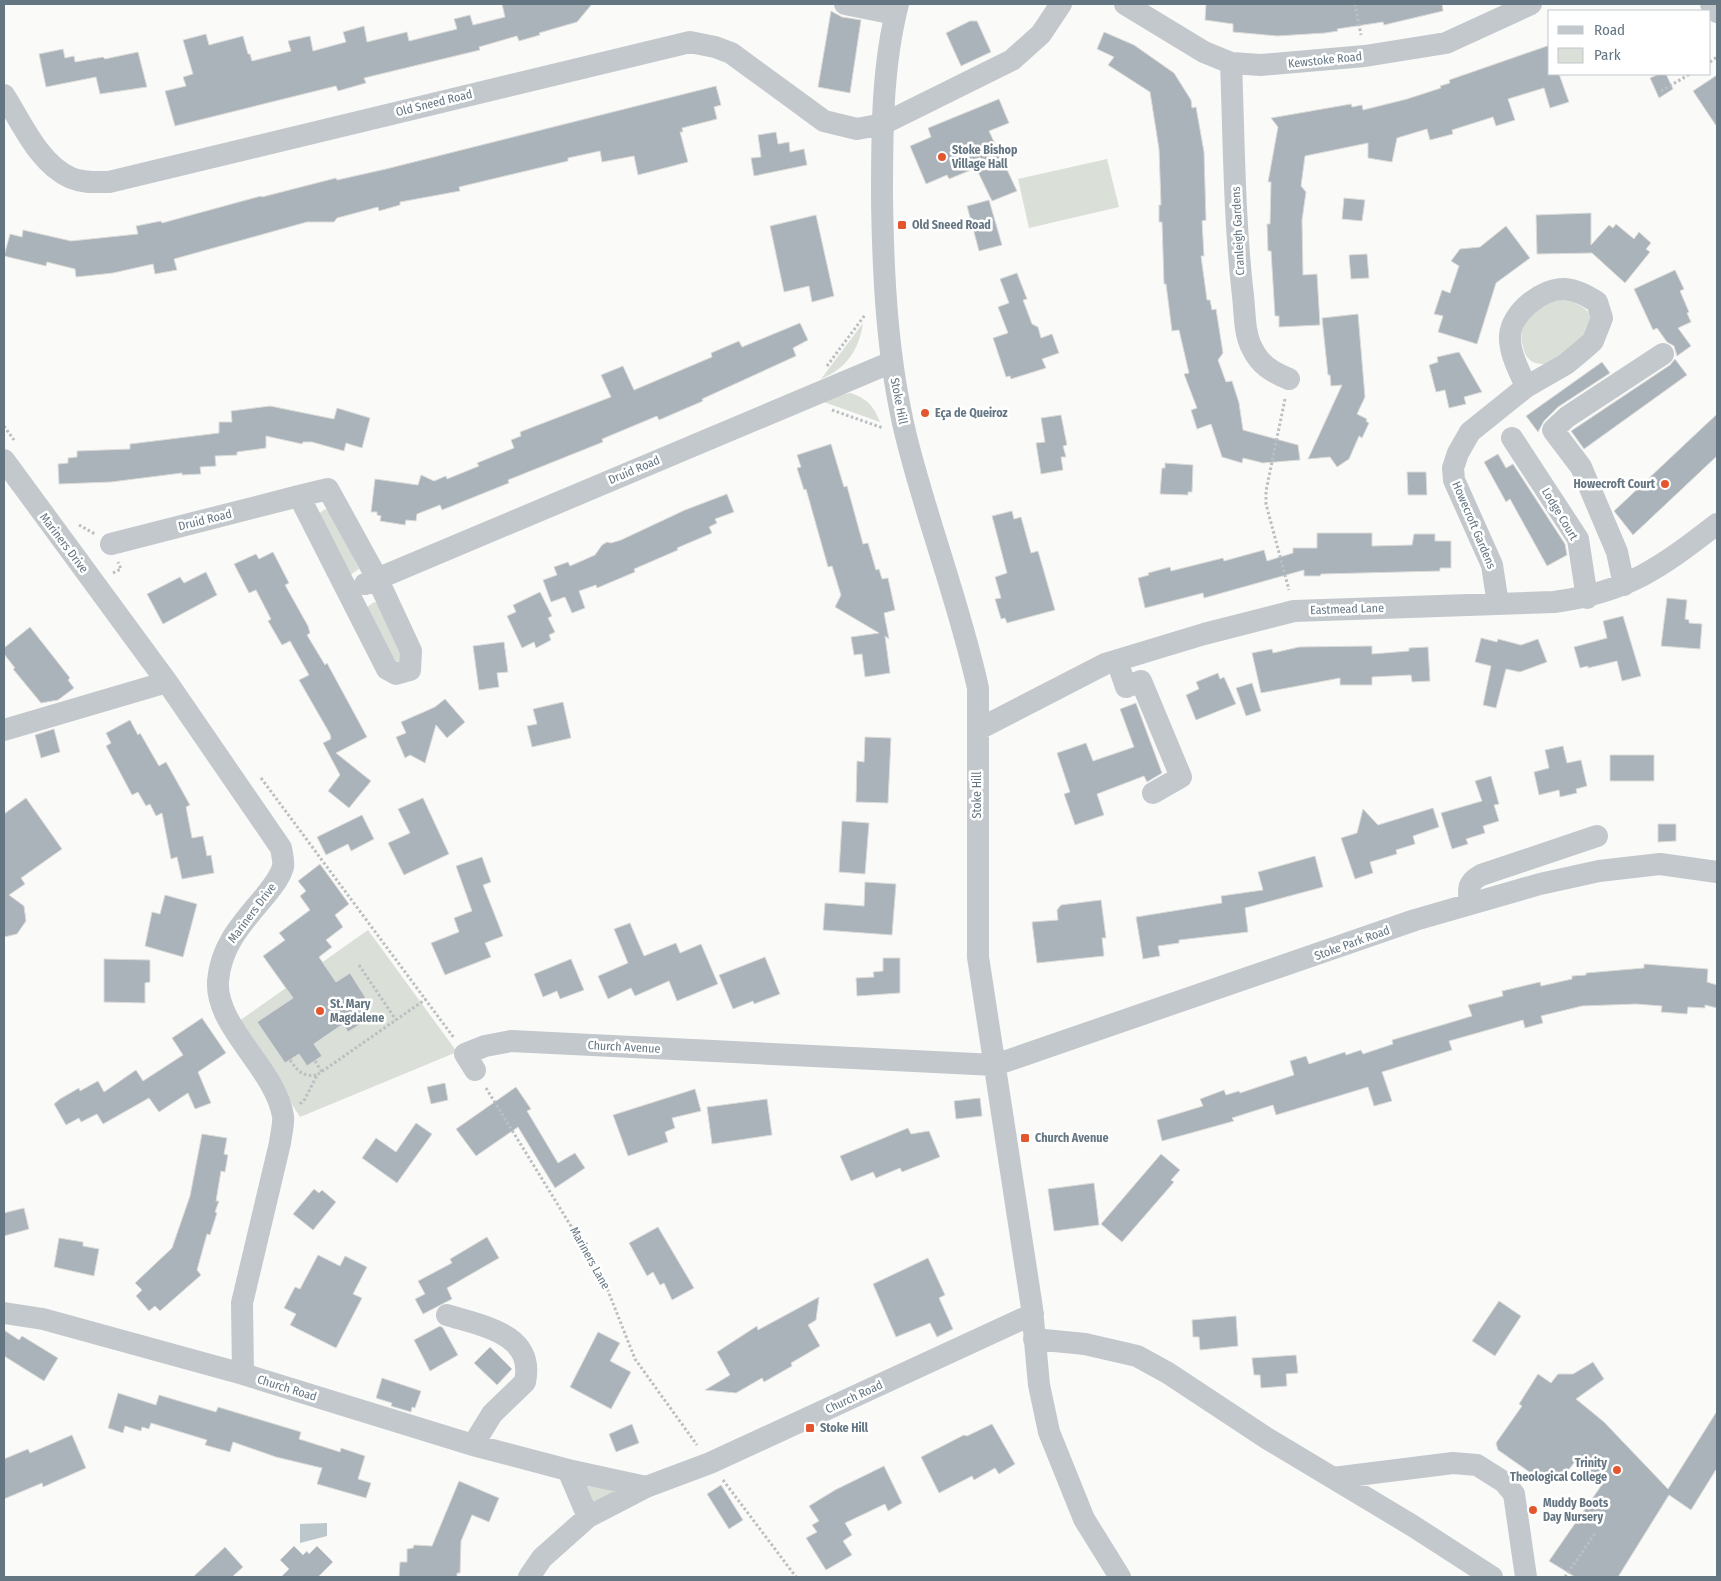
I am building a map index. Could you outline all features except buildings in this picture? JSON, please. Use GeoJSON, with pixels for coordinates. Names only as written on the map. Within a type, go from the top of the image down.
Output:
{"type":"FeatureCollection","features":[{"type":"Feature","properties":{"kind":"street"},"geometry":{"type":"LineString","coordinates":[[845,4],[896,9]]}},
{"type":"Feature","properties":{"kind":"street"},"geometry":{"type":"LineString","coordinates":[[883,124],[1012,60],[1041,34],[1061,4]]}},
{"type":"Feature","properties":{"kind":"street","name":"Kewstoke Road"},"geometry":{"type":"LineString","coordinates":[[1125,4],[1204,52],[1231,63],[1261,66],[1365,56],[1446,43],[1531,4]]}},
{"type":"Feature","properties":{"kind":"street"},"geometry":{"type":"LineString","coordinates":[[1711,4],[1717,12]]}},
{"type":"Feature","properties":{"kind":"street","name":"Stoke Hill"},"geometry":{"type":"LineString","coordinates":[[896,9],[887,58],[883,124],[883,262],[896,392],[918,483],[969,647],[978,688],[978,957],[1033,1314],[1039,1385],[1049,1432],[1084,1519],[1120,1577]]}},
{"type":"Feature","properties":{"kind":"street","name":"Old Sneed Road"},"geometry":{"type":"LineString","coordinates":[[4,95],[41,154],[54,167],[71,178],[86,182],[109,182],[690,42],[715,47],[731,53],[824,120],[857,129],[883,124]]}},
{"type":"Feature","properties":{"kind":"street","name":"Cranleigh Gardens"},"geometry":{"type":"LineString","coordinates":[[1231,63],[1239,269],[1246,329],[1251,346],[1260,362],[1272,372],[1289,378]]}},
{"type":"Feature","properties":{"kind":"street","name":"Howecroft Gardens"},"geometry":{"type":"LineString","coordinates":[[1498,604],[1492,565],[1457,490],[1453,468],[1458,453],[1470,432],[1526,387],[1566,364],[1593,341],[1602,318],[1597,302],[1580,293],[1563,289],[1546,293],[1531,302],[1514,321],[1510,336],[1512,352],[1526,387]]}},
{"type":"Feature","properties":{"kind":"street"},"geometry":{"type":"LineString","coordinates":[[1624,585],[1617,552],[1581,467],[1553,430],[1566,417],[1664,354]]}},
{"type":"Feature","properties":{"kind":"street","name":"Druid Road"},"geometry":{"type":"LineString","coordinates":[[349,592],[377,578],[892,362]]}},
{"type":"Feature","properties":{"kind":"street","name":"Lodge Court"},"geometry":{"type":"LineString","coordinates":[[1512,438],[1578,538],[1587,598]]}},
{"type":"Feature","properties":{"kind":"street","name":"Mariners Drive"},"geometry":{"type":"LineString","coordinates":[[4,460],[167,682],[281,848],[284,866],[277,880],[227,945],[218,981],[219,1000],[225,1014],[268,1079],[282,1114],[280,1143],[242,1303],[243,1374]]}},
{"type":"Feature","properties":{"kind":"street","name":"Druid Road"},"geometry":{"type":"LineString","coordinates":[[111,544],[299,496],[328,490],[377,578],[411,651],[410,670],[396,674],[386,669],[349,592],[299,496]]}},
{"type":"Feature","properties":{"kind":"street","name":"Eastmead Lane"},"geometry":{"type":"LineString","coordinates":[[979,729],[1105,664],[1204,634],[1294,611],[1554,602],[1587,598],[1624,585],[1665,563],[1717,524]]}},
{"type":"Feature","properties":{"kind":"street"},"geometry":{"type":"LineString","coordinates":[[1117,661],[1126,687],[1141,681],[1181,778],[1152,793]]}},
{"type":"Feature","properties":{"kind":"street"},"geometry":{"type":"LineString","coordinates":[[4,730],[167,682]]}},
{"type":"Feature","properties":{"kind":"street"},"geometry":{"type":"LineString","coordinates":[[1470,904],[1468,888],[1472,880],[1481,875],[1597,836]]}},
{"type":"Feature","properties":{"kind":"street","name":"Stoke Park Road"},"geometry":{"type":"LineString","coordinates":[[995,1065],[1415,920],[1540,884],[1599,871],[1660,864],[1717,872]]}},
{"type":"Feature","properties":{"kind":"street","name":"Church Avenue"},"geometry":{"type":"LineString","coordinates":[[470,1062],[485,1046],[511,1041],[995,1065]]}},
{"type":"Feature","properties":{"kind":"street","name":"Church Road"},"geometry":{"type":"LineString","coordinates":[[4,1313],[43,1320],[243,1374],[473,1445],[568,1470],[646,1487]]}},
{"type":"Feature","properties":{"kind":"street","name":"Church Road"},"geometry":{"type":"LineString","coordinates":[[529,1577],[542,1558],[588,1517],[646,1487],[710,1464],[1033,1314]]}},
{"type":"Feature","properties":{"kind":"street"},"geometry":{"type":"LineString","coordinates":[[448,1315],[496,1330],[519,1347],[526,1360],[525,1382],[492,1414],[473,1445]]}},
{"type":"Feature","properties":{"kind":"street"},"geometry":{"type":"LineString","coordinates":[[1034,1339],[1085,1344],[1137,1356],[1168,1373],[1492,1577]]}},
{"type":"Feature","properties":{"kind":"street"},"geometry":{"type":"LineString","coordinates":[[1333,1478],[1453,1464],[1478,1465],[1504,1482],[1514,1494],[1526,1577]]}},
{"type":"Feature","properties":{"kind":"street"},"geometry":{"type":"LineString","coordinates":[[568,1470],[588,1517]]}},
{"type":"Feature","properties":{"kind":"path"},"geometry":{"type":"LineString","coordinates":[[1355,4],[1365,56]]}},
{"type":"Feature","properties":{"kind":"path"},"geometry":{"type":"LineString","coordinates":[[1661,91],[1688,75]]}},
{"type":"Feature","properties":{"kind":"path"},"geometry":{"type":"LineString","coordinates":[[1280,424],[1266,491],[1266,504],[1294,611]]}},
{"type":"Feature","properties":{"kind":"path"},"geometry":{"type":"LineString","coordinates":[[358,965],[396,1020]]}},
{"type":"Feature","properties":{"kind":"path"},"geometry":{"type":"LineString","coordinates":[[290,1060],[299,1072],[307,1076],[317,1075],[426,998]]}},
{"type":"Feature","properties":{"kind":"path"},"geometry":{"type":"LineString","coordinates":[[315,1061],[322,1072]]}},
{"type":"Feature","properties":{"kind":"path","name":"Mariners Lane"},"geometry":{"type":"LineString","coordinates":[[470,1062],[604,1278],[635,1359],[710,1464],[796,1577]]}},
{"type":"Feature","properties":{"kind":"path"},"geometry":{"type":"LineString","coordinates":[[282,1114],[294,1108],[305,1099],[317,1075]]}},
{"type":"Feature","properties":{"kind":"path"},"geometry":{"type":"LineString","coordinates":[[1565,1577],[1596,1532]]}},
{"type":"Feature","properties":{"kind":"green space"},"geometry":{"type":"Polygon","coordinates":[[[1107,159],[1119,207],[1029,228],[1018,179],[1107,159]]]}},
{"type":"Feature","properties":{"kind":"green space"},"geometry":{"type":"Polygon","coordinates":[[[1564,299],[1584,308],[1592,319],[1591,325],[1581,339],[1556,360],[1546,364],[1532,361],[1525,354],[1522,343],[1524,326],[1533,313],[1540,308],[1564,299]]]}},
{"type":"Feature","properties":{"kind":"green space"},"geometry":{"type":"Polygon","coordinates":[[[863,323],[855,350],[850,357],[838,370],[821,379],[863,323]]]}},
{"type":"Feature","properties":{"kind":"green space"},"geometry":{"type":"Polygon","coordinates":[[[851,393],[869,404],[880,422],[821,401],[832,396],[851,393]]]}},
{"type":"Feature","properties":{"kind":"green space"},"geometry":{"type":"Polygon","coordinates":[[[325,509],[330,511],[359,569],[350,575],[317,515],[325,509]]]}},
{"type":"Feature","properties":{"kind":"green space"},"geometry":{"type":"Polygon","coordinates":[[[374,602],[380,604],[406,657],[397,669],[366,608],[374,602]]]}},
{"type":"Feature","properties":{"kind":"green space"},"geometry":{"type":"Polygon","coordinates":[[[368,930],[457,1052],[300,1117],[239,1021],[368,930]]]}},
{"type":"Feature","properties":{"kind":"green space"},"geometry":{"type":"Polygon","coordinates":[[[581,1478],[628,1491],[593,1508],[581,1478]]]}},
{"type":"Feature","properties":{"kind":"shaded area"},"geometry":{"type":"Polygon","coordinates":[[[327,1523],[327,1536],[300,1543],[300,1524],[327,1523]]]}},
{"type":"Feature","properties":{"kind":"place","name":"Stoke Bishop Village Hall"},"geometry":{"type":"Point","coordinates":[942,157]}},
{"type":"Feature","properties":{"kind":"place","name":"Old Sneed Road"},"geometry":{"type":"Point","coordinates":[902,225]}},
{"type":"Feature","properties":{"kind":"place","name":"Eça de Queiroz"},"geometry":{"type":"Point","coordinates":[925,413]}},
{"type":"Feature","properties":{"kind":"place","name":"Howecroft Court"},"geometry":{"type":"Point","coordinates":[1665,484]}},
{"type":"Feature","properties":{"kind":"place","name":"St. Mary Magdalene"},"geometry":{"type":"Point","coordinates":[320,1011]}},
{"type":"Feature","properties":{"kind":"place","name":"Church Avenue"},"geometry":{"type":"Point","coordinates":[1025,1138]}},
{"type":"Feature","properties":{"kind":"place","name":"Stoke Hill"},"geometry":{"type":"Point","coordinates":[810,1428]}},
{"type":"Feature","properties":{"kind":"place","name":"Trinity Theological College"},"geometry":{"type":"Point","coordinates":[1617,1470]}},
{"type":"Feature","properties":{"kind":"place","name":"Muddy Boots Day Nursery"},"geometry":{"type":"Point","coordinates":[1533,1510]}}]}
